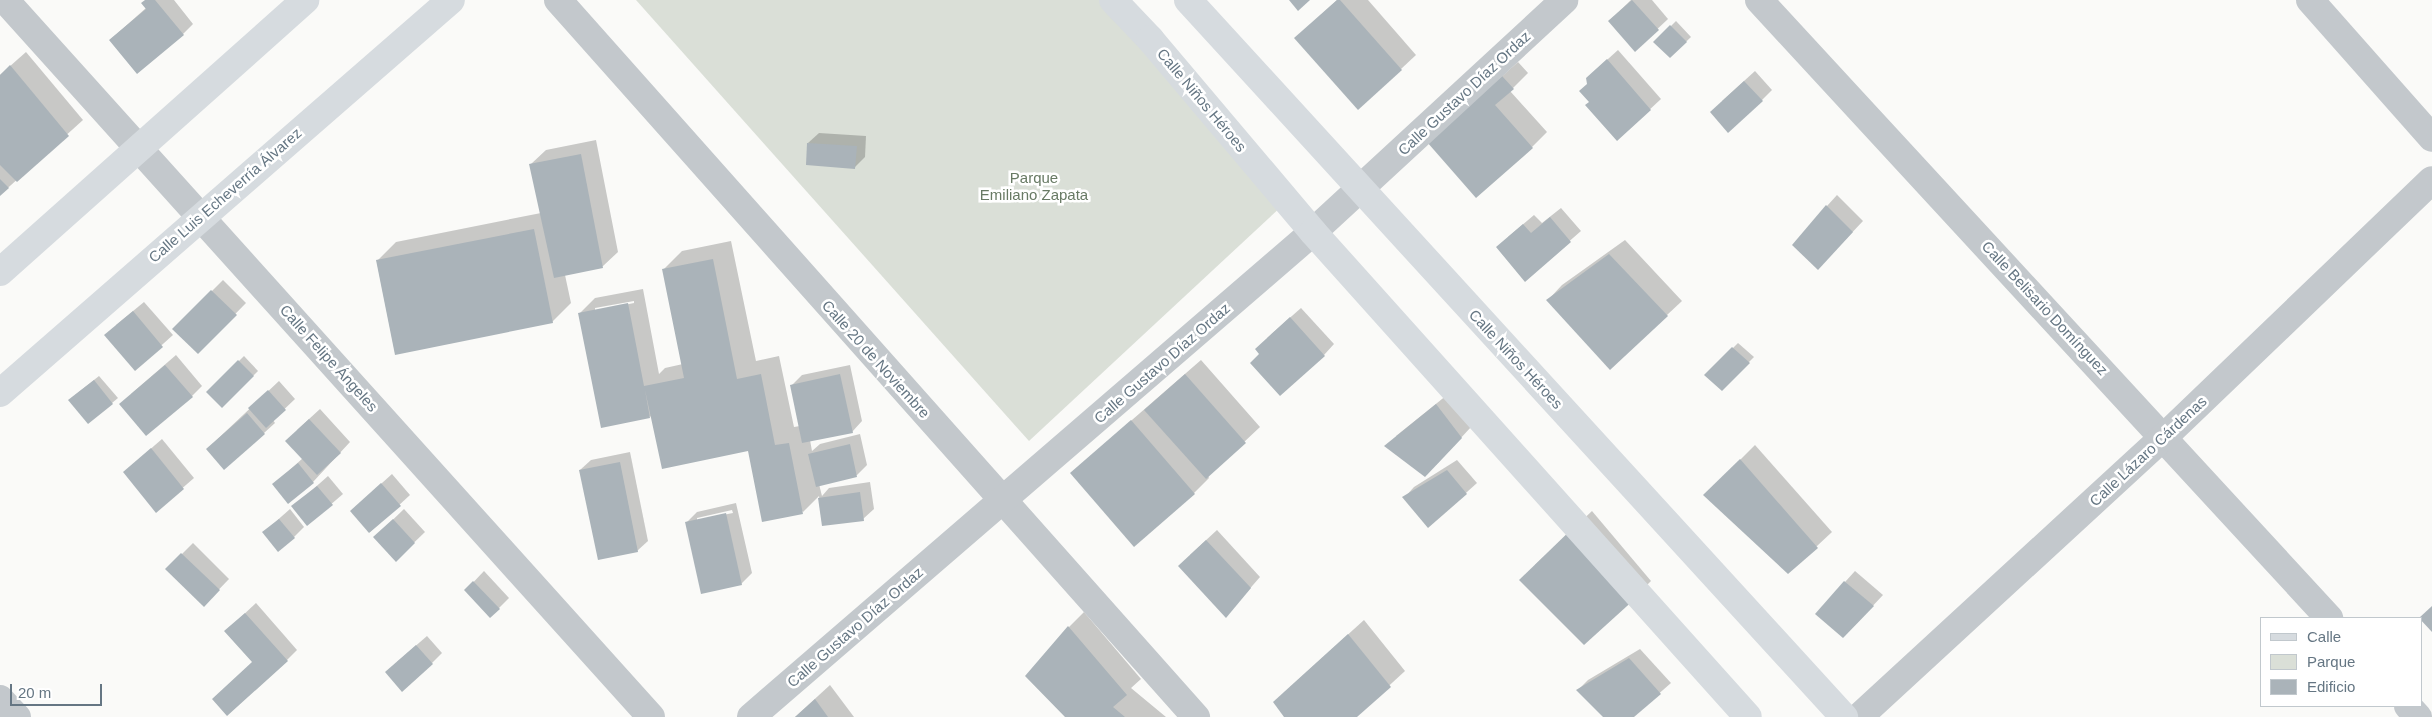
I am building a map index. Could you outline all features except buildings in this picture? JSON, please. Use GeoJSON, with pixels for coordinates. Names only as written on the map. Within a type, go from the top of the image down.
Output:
{"type":"FeatureCollection","features":[{"type":"Feature","properties":{"kind":"street","name":"Calle Felipe Ángeles"},"geometry":{"type":"LineString","coordinates":[[5,0],[201,215],[651,717]]}},
{"type":"Feature","properties":{"kind":"street"},"geometry":{"type":"LineString","coordinates":[[0,272],[305,0]]}},
{"type":"Feature","properties":{"kind":"street","name":"Calle Luis Echeverría Álvarez"},"geometry":{"type":"LineString","coordinates":[[0,393],[201,215],[451,0]]}},
{"type":"Feature","properties":{"kind":"street","name":"Calle 20 de Noviembre"},"geometry":{"type":"LineString","coordinates":[[558,0],[1196,717]]}},
{"type":"Feature","properties":{"kind":"street","name":"Calle Niños Héroes"},"geometry":{"type":"LineString","coordinates":[[1113,0],[1150,39],[1314,232],[1748,717]]}},
{"type":"Feature","properties":{"kind":"street","name":"Calle Niños Héroes"},"geometry":{"type":"LineString","coordinates":[[1188,0],[1844,717]]}},
{"type":"Feature","properties":{"kind":"street","name":"Calle Gustavo Díaz Ordaz"},"geometry":{"type":"LineString","coordinates":[[752,717],[1314,232],[1564,0]]}},
{"type":"Feature","properties":{"kind":"street","name":"Calle Belisario Domínguez"},"geometry":{"type":"LineString","coordinates":[[1759,0],[2328,617]]}},
{"type":"Feature","properties":{"kind":"street"},"geometry":{"type":"LineString","coordinates":[[2310,0],[2432,138]]}},
{"type":"Feature","properties":{"kind":"street","name":"Calle Lázaro Cárdenas"},"geometry":{"type":"LineString","coordinates":[[1859,717],[2164,437],[2432,180]]}},
{"type":"Feature","properties":{"kind":"street"},"geometry":{"type":"LineString","coordinates":[[0,699],[17,717]]}},
{"type":"Feature","properties":{"kind":"street"},"geometry":{"type":"LineString","coordinates":[[2409,707],[2418,717]]}},
{"type":"Feature","properties":{"kind":"green space","name":"Parque Emiliano Zapata"},"geometry":{"type":"Polygon","coordinates":[[[636,0],[1100,0],[1283,205],[1029,441],[636,0]]]}}]}
